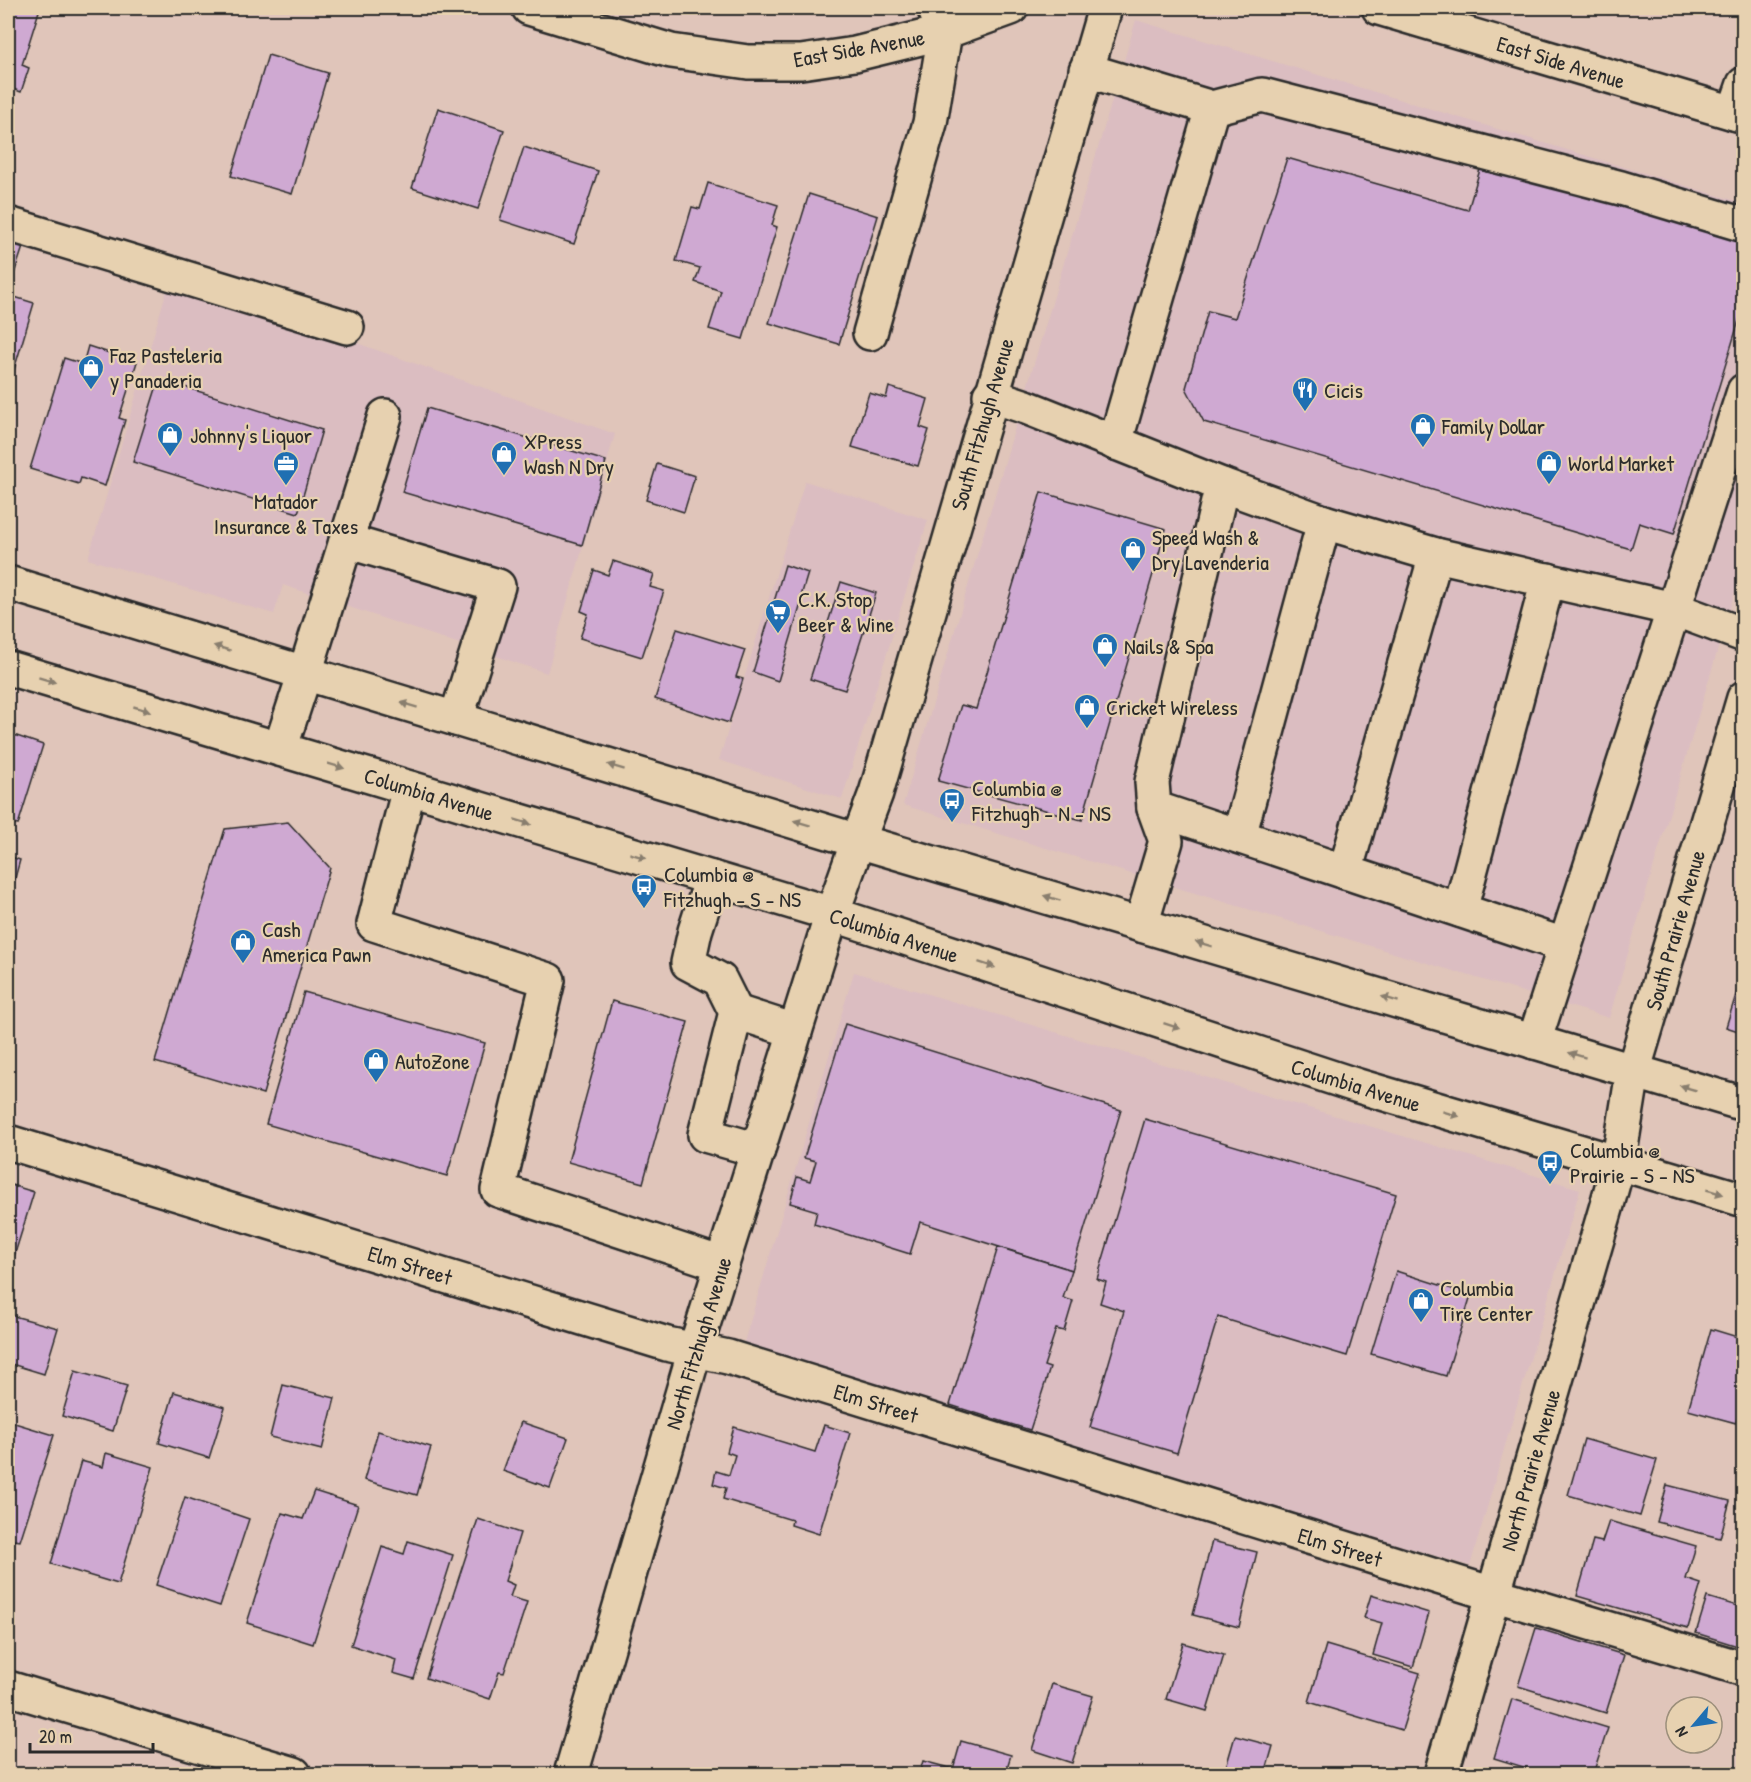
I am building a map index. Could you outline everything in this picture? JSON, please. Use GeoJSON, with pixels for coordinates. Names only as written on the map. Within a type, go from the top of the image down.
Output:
{"type":"FeatureCollection","features":[{"type":"Feature","properties":{"kind":"street","name":"East Side Avenue"},"geometry":{"type":"LineString","coordinates":[[530,8],[671,51],[748,62],[801,62],[855,54],[940,20],[1011,8]]}},
{"type":"Feature","properties":{"kind":"street","name":"South Fitzhugh Avenue"},"geometry":{"type":"LineString","coordinates":[[832,914],[876,793],[990,395],[1105,8]]}},
{"type":"Feature","properties":{"kind":"street","name":"East Side Avenue"},"geometry":{"type":"LineString","coordinates":[[1379,8],[1740,105]]}},
{"type":"Feature","properties":{"kind":"street"},"geometry":{"type":"LineString","coordinates":[[870,333],[930,123],[940,20]]}},
{"type":"Feature","properties":{"kind":"street"},"geometry":{"type":"LineString","coordinates":[[1086,70],[1212,108],[1262,95],[1622,188],[1743,225]]}},
{"type":"Feature","properties":{"kind":"street"},"geometry":{"type":"LineString","coordinates":[[1115,443],[1212,108]]}},
{"type":"Feature","properties":{"kind":"street"},"geometry":{"type":"LineString","coordinates":[[8,224],[347,327]]}},
{"type":"Feature","properties":{"kind":"street"},"geometry":{"type":"LineString","coordinates":[[1534,1042],[1743,391]]}},
{"type":"Feature","properties":{"kind":"street"},"geometry":{"type":"LineString","coordinates":[[990,395],[1323,522],[1436,555],[1674,609],[1743,635]]}},
{"type":"Feature","properties":{"kind":"street"},"geometry":{"type":"LineString","coordinates":[[280,749],[385,416]]}},
{"type":"Feature","properties":{"kind":"street"},"geometry":{"type":"LineString","coordinates":[[1142,925],[1166,841],[1154,808],[1152,782],[1222,485]]}},
{"type":"Feature","properties":{"kind":"street"},"geometry":{"type":"LineString","coordinates":[[1239,836],[1323,522]]}},
{"type":"Feature","properties":{"kind":"street"},"geometry":{"type":"LineString","coordinates":[[346,541],[498,586],[456,719]]}},
{"type":"Feature","properties":{"kind":"street"},"geometry":{"type":"LineString","coordinates":[[1344,872],[1436,555]]}},
{"type":"Feature","properties":{"kind":"street"},"geometry":{"type":"LineString","coordinates":[[1460,910],[1548,580]]}},
{"type":"Feature","properties":{"kind":"street"},"geometry":{"type":"LineString","coordinates":[[8,583],[858,841],[1743,1104]]}},
{"type":"Feature","properties":{"kind":"street","name":"Columbia Avenue"},"geometry":{"type":"LineString","coordinates":[[8,668],[832,914],[1355,1085],[1618,1165],[1743,1200]]}},
{"type":"Feature","properties":{"kind":"street","name":"South Prairie Avenue"},"geometry":{"type":"LineString","coordinates":[[1618,1165],[1633,1072],[1743,698]]}},
{"type":"Feature","properties":{"kind":"street"},"geometry":{"type":"LineString","coordinates":[[409,788],[374,924],[548,980],[498,1190],[722,1264]]}},
{"type":"Feature","properties":{"kind":"street"},"geometry":{"type":"LineString","coordinates":[[1154,808],[1564,945]]}},
{"type":"Feature","properties":{"kind":"street"},"geometry":{"type":"LineString","coordinates":[[712,878],[695,931],[688,963],[720,980],[735,1012],[705,1135],[758,1150]]}},
{"type":"Feature","properties":{"kind":"street","name":"North Fitzhugh Avenue"},"geometry":{"type":"LineString","coordinates":[[572,1774],[695,1350],[832,914]]}},
{"type":"Feature","properties":{"kind":"street"},"geometry":{"type":"LineString","coordinates":[[735,1012],[795,1031]]}},
{"type":"Feature","properties":{"kind":"street","name":"Elm Street"},"geometry":{"type":"LineString","coordinates":[[8,1142],[667,1344],[739,1360],[1743,1669]]}},
{"type":"Feature","properties":{"kind":"street","name":"North Prairie Avenue"},"geometry":{"type":"LineString","coordinates":[[1441,1774],[1618,1165]]}},
{"type":"Feature","properties":{"kind":"street"},"geometry":{"type":"LineString","coordinates":[[8,1688],[294,1774]]}},
{"type":"Feature","properties":{"kind":"shaded area"},"geometry":{"type":"Polygon","coordinates":[[[1136,20],[1743,203],[1743,564],[1609,1018],[903,805],[1136,20]]]}},
{"type":"Feature","properties":{"kind":"shaded area"},"geometry":{"type":"Polygon","coordinates":[[[168,286],[354,342],[615,434],[547,673],[283,585],[274,614],[88,559],[168,286]]]}},
{"type":"Feature","properties":{"kind":"shaded area"},"geometry":{"type":"Polygon","coordinates":[[[805,481],[928,520],[842,799],[719,760],[805,481]]]}},
{"type":"Feature","properties":{"kind":"shaded area"},"geometry":{"type":"Polygon","coordinates":[[[854,972],[1580,1189],[1470,1566],[742,1349],[854,972]]]}},
{"type":"Feature","properties":{"kind":"building"},"geometry":{"type":"Polygon","coordinates":[[[8,8],[40,8],[22,65],[29,68],[21,92],[8,87],[8,8]]]}},
{"type":"Feature","properties":{"kind":"building"},"geometry":{"type":"Polygon","coordinates":[[[268,55],[328,73],[292,194],[231,176],[268,55]]]}},
{"type":"Feature","properties":{"kind":"building"},"geometry":{"type":"Polygon","coordinates":[[[438,108],[504,130],[478,209],[412,188],[438,108]]]}},
{"type":"Feature","properties":{"kind":"building"},"geometry":{"type":"Polygon","coordinates":[[[524,147],[598,171],[574,244],[500,220],[524,147]]]}},
{"type":"Feature","properties":{"kind":"building"},"geometry":{"type":"Polygon","coordinates":[[[1287,158],[1468,210],[1481,166],[1744,241],[1744,304],[1674,534],[1639,523],[1631,549],[1204,422],[1186,388],[1208,311],[1235,318],[1287,158]]]}},
{"type":"Feature","properties":{"kind":"building"},"geometry":{"type":"Polygon","coordinates":[[[708,183],[778,205],[772,225],[777,227],[743,339],[709,329],[721,291],[695,282],[700,268],[676,261],[692,207],[700,209],[708,183]]]}},
{"type":"Feature","properties":{"kind":"building"},"geometry":{"type":"Polygon","coordinates":[[[809,194],[878,216],[839,344],[769,323],[809,194]]]}},
{"type":"Feature","properties":{"kind":"building"},"geometry":{"type":"Polygon","coordinates":[[[8,235],[25,241],[10,286],[8,285],[8,235]]]}},
{"type":"Feature","properties":{"kind":"building"},"geometry":{"type":"Polygon","coordinates":[[[8,295],[34,303],[8,390],[8,295]]]}},
{"type":"Feature","properties":{"kind":"building","name":"Faz Pasteleria y Panaderia"},"geometry":{"type":"Polygon","coordinates":[[[88,346],[137,362],[119,418],[125,420],[105,486],[81,478],[79,484],[30,469],[64,358],[83,364],[88,346]]]}},
{"type":"Feature","properties":{"kind":"building"},"geometry":{"type":"Polygon","coordinates":[[[159,379],[322,430],[298,513],[133,462],[159,379]]]}},
{"type":"Feature","properties":{"kind":"building"},"geometry":{"type":"Polygon","coordinates":[[[889,387],[928,399],[920,427],[929,430],[918,466],[852,447],[869,393],[886,398],[889,387]]]}},
{"type":"Feature","properties":{"kind":"building","name":"XPress Wash N Dry"},"geometry":{"type":"Polygon","coordinates":[[[427,408],[606,461],[582,545],[402,492],[427,408]]]}},
{"type":"Feature","properties":{"kind":"building"},"geometry":{"type":"Polygon","coordinates":[[[657,464],[695,476],[684,512],[646,500],[657,464]]]}},
{"type":"Feature","properties":{"kind":"building"},"geometry":{"type":"Polygon","coordinates":[[[1041,492],[1166,529],[1082,820],[938,781],[961,705],[976,709],[1041,492]]]}},
{"type":"Feature","properties":{"kind":"building"},"geometry":{"type":"Polygon","coordinates":[[[613,561],[654,574],[650,587],[664,591],[642,657],[580,638],[588,614],[581,611],[594,570],[608,575],[613,561]]]}},
{"type":"Feature","properties":{"kind":"building","name":"C.K. Stop Beer & Wine"},"geometry":{"type":"Polygon","coordinates":[[[785,565],[808,573],[778,681],[753,672],[785,565]]]}},
{"type":"Feature","properties":{"kind":"building"},"geometry":{"type":"Polygon","coordinates":[[[841,582],[876,593],[845,690],[810,679],[841,582]]]}},
{"type":"Feature","properties":{"kind":"building"},"geometry":{"type":"Polygon","coordinates":[[[677,629],[745,650],[736,677],[743,679],[729,723],[655,699],[677,629]]]}},
{"type":"Feature","properties":{"kind":"building"},"geometry":{"type":"Polygon","coordinates":[[[8,733],[43,745],[18,825],[8,822],[8,733]]]}},
{"type":"Feature","properties":{"kind":"building","name":"Cash America Pawn"},"geometry":{"type":"Polygon","coordinates":[[[288,822],[330,868],[263,1094],[155,1062],[225,829],[288,822]]]}},
{"type":"Feature","properties":{"kind":"building"},"geometry":{"type":"Polygon","coordinates":[[[8,856],[20,860],[8,903],[8,856]]]}},
{"type":"Feature","properties":{"kind":"building"},"geometry":{"type":"Polygon","coordinates":[[[1744,969],[1744,1033],[1726,1027],[1744,969]]]}},
{"type":"Feature","properties":{"kind":"building","name":"AutoZone"},"geometry":{"type":"Polygon","coordinates":[[[304,992],[485,1043],[447,1176],[266,1124],[304,992]]]}},
{"type":"Feature","properties":{"kind":"building"},"geometry":{"type":"Polygon","coordinates":[[[612,1001],[688,1022],[643,1183],[568,1162],[612,1001]]]}},
{"type":"Feature","properties":{"kind":"building"},"geometry":{"type":"Polygon","coordinates":[[[845,1024],[1121,1110],[1072,1270],[920,1222],[910,1254],[814,1224],[817,1211],[790,1203],[797,1177],[810,1181],[816,1161],[804,1158],[845,1024]]]}},
{"type":"Feature","properties":{"kind":"building"},"geometry":{"type":"Polygon","coordinates":[[[1145,1119],[1396,1194],[1347,1356],[1218,1317],[1177,1453],[1090,1427],[1124,1311],[1100,1303],[1106,1282],[1097,1279],[1145,1119]]]}},
{"type":"Feature","properties":{"kind":"building"},"geometry":{"type":"Polygon","coordinates":[[[8,1184],[34,1192],[8,1276],[8,1184]]]}},
{"type":"Feature","properties":{"kind":"building"},"geometry":{"type":"Polygon","coordinates":[[[998,1247],[1072,1270],[1063,1298],[1073,1301],[1064,1331],[1056,1329],[1044,1366],[1050,1368],[1030,1430],[950,1405],[998,1247]]]}},
{"type":"Feature","properties":{"kind":"building","name":"Columbia Tire Center"},"geometry":{"type":"Polygon","coordinates":[[[1396,1271],[1471,1295],[1446,1376],[1371,1354],[1396,1271]]]}},
{"type":"Feature","properties":{"kind":"building"},"geometry":{"type":"Polygon","coordinates":[[[10,1315],[58,1328],[44,1374],[8,1363],[10,1315]]]}},
{"type":"Feature","properties":{"kind":"building"},"geometry":{"type":"Polygon","coordinates":[[[1711,1329],[1744,1339],[1744,1396],[1736,1423],[1688,1410],[1711,1329]]]}},
{"type":"Feature","properties":{"kind":"building"},"geometry":{"type":"Polygon","coordinates":[[[75,1371],[127,1386],[113,1431],[62,1416],[75,1371]]]}},
{"type":"Feature","properties":{"kind":"building"},"geometry":{"type":"Polygon","coordinates":[[[283,1385],[335,1398],[322,1450],[270,1437],[283,1385]]]}},
{"type":"Feature","properties":{"kind":"building"},"geometry":{"type":"Polygon","coordinates":[[[174,1392],[225,1407],[209,1458],[159,1443],[174,1392]]]}},
{"type":"Feature","properties":{"kind":"building"},"geometry":{"type":"Polygon","coordinates":[[[8,1421],[54,1435],[20,1541],[14,1540],[8,1562],[8,1421]]]}},
{"type":"Feature","properties":{"kind":"building"},"geometry":{"type":"Polygon","coordinates":[[[521,1422],[568,1438],[550,1488],[503,1471],[521,1422]]]}},
{"type":"Feature","properties":{"kind":"building"},"geometry":{"type":"Polygon","coordinates":[[[824,1425],[850,1433],[819,1534],[791,1525],[792,1520],[723,1499],[726,1488],[713,1484],[716,1471],[729,1475],[735,1455],[727,1452],[734,1427],[815,1452],[824,1425]]]}},
{"type":"Feature","properties":{"kind":"building"},"geometry":{"type":"Polygon","coordinates":[[[378,1431],[431,1447],[417,1495],[364,1480],[378,1431]]]}},
{"type":"Feature","properties":{"kind":"building"},"geometry":{"type":"Polygon","coordinates":[[[1584,1439],[1657,1460],[1640,1516],[1568,1495],[1584,1439]]]}},
{"type":"Feature","properties":{"kind":"building"},"geometry":{"type":"Polygon","coordinates":[[[106,1453],[153,1467],[118,1584],[51,1564],[81,1461],[103,1467],[106,1453]]]}},
{"type":"Feature","properties":{"kind":"building"},"geometry":{"type":"Polygon","coordinates":[[[1667,1485],[1730,1501],[1720,1538],[1657,1522],[1667,1485]]]}},
{"type":"Feature","properties":{"kind":"building"},"geometry":{"type":"Polygon","coordinates":[[[314,1491],[358,1505],[313,1644],[247,1623],[282,1513],[303,1519],[314,1491]]]}},
{"type":"Feature","properties":{"kind":"building"},"geometry":{"type":"Polygon","coordinates":[[[185,1497],[249,1519],[220,1606],[156,1585],[185,1497]]]}},
{"type":"Feature","properties":{"kind":"building"},"geometry":{"type":"Polygon","coordinates":[[[478,1519],[520,1533],[505,1581],[514,1585],[510,1597],[527,1602],[504,1673],[499,1672],[490,1699],[426,1678],[478,1519]]]}},
{"type":"Feature","properties":{"kind":"building"},"geometry":{"type":"Polygon","coordinates":[[[1609,1521],[1696,1546],[1686,1579],[1701,1584],[1688,1628],[1577,1596],[1593,1540],[1602,1542],[1609,1521]]]}},
{"type":"Feature","properties":{"kind":"building"},"geometry":{"type":"Polygon","coordinates":[[[408,1541],[453,1555],[414,1679],[393,1673],[396,1660],[351,1645],[382,1547],[404,1554],[408,1541]]]}},
{"type":"Feature","properties":{"kind":"building"},"geometry":{"type":"Polygon","coordinates":[[[1212,1541],[1257,1552],[1239,1627],[1193,1615],[1212,1541]]]}},
{"type":"Feature","properties":{"kind":"building"},"geometry":{"type":"Polygon","coordinates":[[[1371,1595],[1429,1613],[1413,1667],[1373,1655],[1382,1623],[1364,1618],[1371,1595]]]}},
{"type":"Feature","properties":{"kind":"building"},"geometry":{"type":"Polygon","coordinates":[[[1707,1597],[1744,1608],[1744,1648],[1696,1633],[1707,1597]]]}},
{"type":"Feature","properties":{"kind":"building"},"geometry":{"type":"Polygon","coordinates":[[[1536,1628],[1624,1655],[1606,1713],[1518,1686],[1536,1628]]]}},
{"type":"Feature","properties":{"kind":"building"},"geometry":{"type":"Polygon","coordinates":[[[1183,1643],[1224,1655],[1207,1711],[1166,1699],[1183,1643]]]}},
{"type":"Feature","properties":{"kind":"building"},"geometry":{"type":"Polygon","coordinates":[[[1326,1645],[1420,1673],[1402,1730],[1309,1702],[1326,1645]]]}},
{"type":"Feature","properties":{"kind":"building"},"geometry":{"type":"Polygon","coordinates":[[[1052,1684],[1093,1696],[1072,1763],[1032,1750],[1052,1684]]]}},
{"type":"Feature","properties":{"kind":"building"},"geometry":{"type":"Polygon","coordinates":[[[1512,1699],[1608,1728],[1593,1774],[1546,1774],[1494,1758],[1512,1699]]]}},
{"type":"Feature","properties":{"kind":"building"},"geometry":{"type":"Polygon","coordinates":[[[1235,1736],[1273,1746],[1265,1774],[1224,1774],[1235,1736]]]}},
{"type":"Feature","properties":{"kind":"building"},"geometry":{"type":"Polygon","coordinates":[[[961,1741],[1011,1755],[1005,1774],[919,1774],[923,1761],[953,1769],[961,1741]]]}},
{"type":"Feature","properties":{"kind":"place","name":"Faz Pasteleria y Panaderia"},"geometry":{"type":"Point","coordinates":[91,391]}},
{"type":"Feature","properties":{"kind":"place","name":"Cicis"},"geometry":{"type":"Point","coordinates":[1305,413]}},
{"type":"Feature","properties":{"kind":"place","name":"Family Dollar"},"geometry":{"type":"Point","coordinates":[1423,449]}},
{"type":"Feature","properties":{"kind":"place","name":"Johnny's Liquor"},"geometry":{"type":"Point","coordinates":[170,458]}},
{"type":"Feature","properties":{"kind":"place","name":"XPress Wash N Dry"},"geometry":{"type":"Point","coordinates":[504,477]}},
{"type":"Feature","properties":{"kind":"place","name":"World Market"},"geometry":{"type":"Point","coordinates":[1549,486]}},
{"type":"Feature","properties":{"kind":"place","name":"Matador Insurance & Taxes"},"geometry":{"type":"Point","coordinates":[286,487]}},
{"type":"Feature","properties":{"kind":"place","name":"Speed Wash & Dry Lavenderia"},"geometry":{"type":"Point","coordinates":[1133,573]}},
{"type":"Feature","properties":{"kind":"place","name":"C.K. Stop Beer & Wine"},"geometry":{"type":"Point","coordinates":[778,635]}},
{"type":"Feature","properties":{"kind":"place","name":"Nails & Spa"},"geometry":{"type":"Point","coordinates":[1105,669]}},
{"type":"Feature","properties":{"kind":"place","name":"Cricket Wireless"},"geometry":{"type":"Point","coordinates":[1087,730]}},
{"type":"Feature","properties":{"kind":"place","name":"Columbia @ Fitzhugh - N - NS"},"geometry":{"type":"Point","coordinates":[952,824]}},
{"type":"Feature","properties":{"kind":"place","name":"Columbia @ Fitzhugh - S - NS"},"geometry":{"type":"Point","coordinates":[644,910]}},
{"type":"Feature","properties":{"kind":"place","name":"Cash America Pawn"},"geometry":{"type":"Point","coordinates":[243,965]}},
{"type":"Feature","properties":{"kind":"place","name":"AutoZone"},"geometry":{"type":"Point","coordinates":[376,1084]}},
{"type":"Feature","properties":{"kind":"place","name":"Columbia @ Prairie - S - NS"},"geometry":{"type":"Point","coordinates":[1550,1186]}},
{"type":"Feature","properties":{"kind":"place","name":"Columbia Tire Center"},"geometry":{"type":"Point","coordinates":[1421,1324]}}]}
